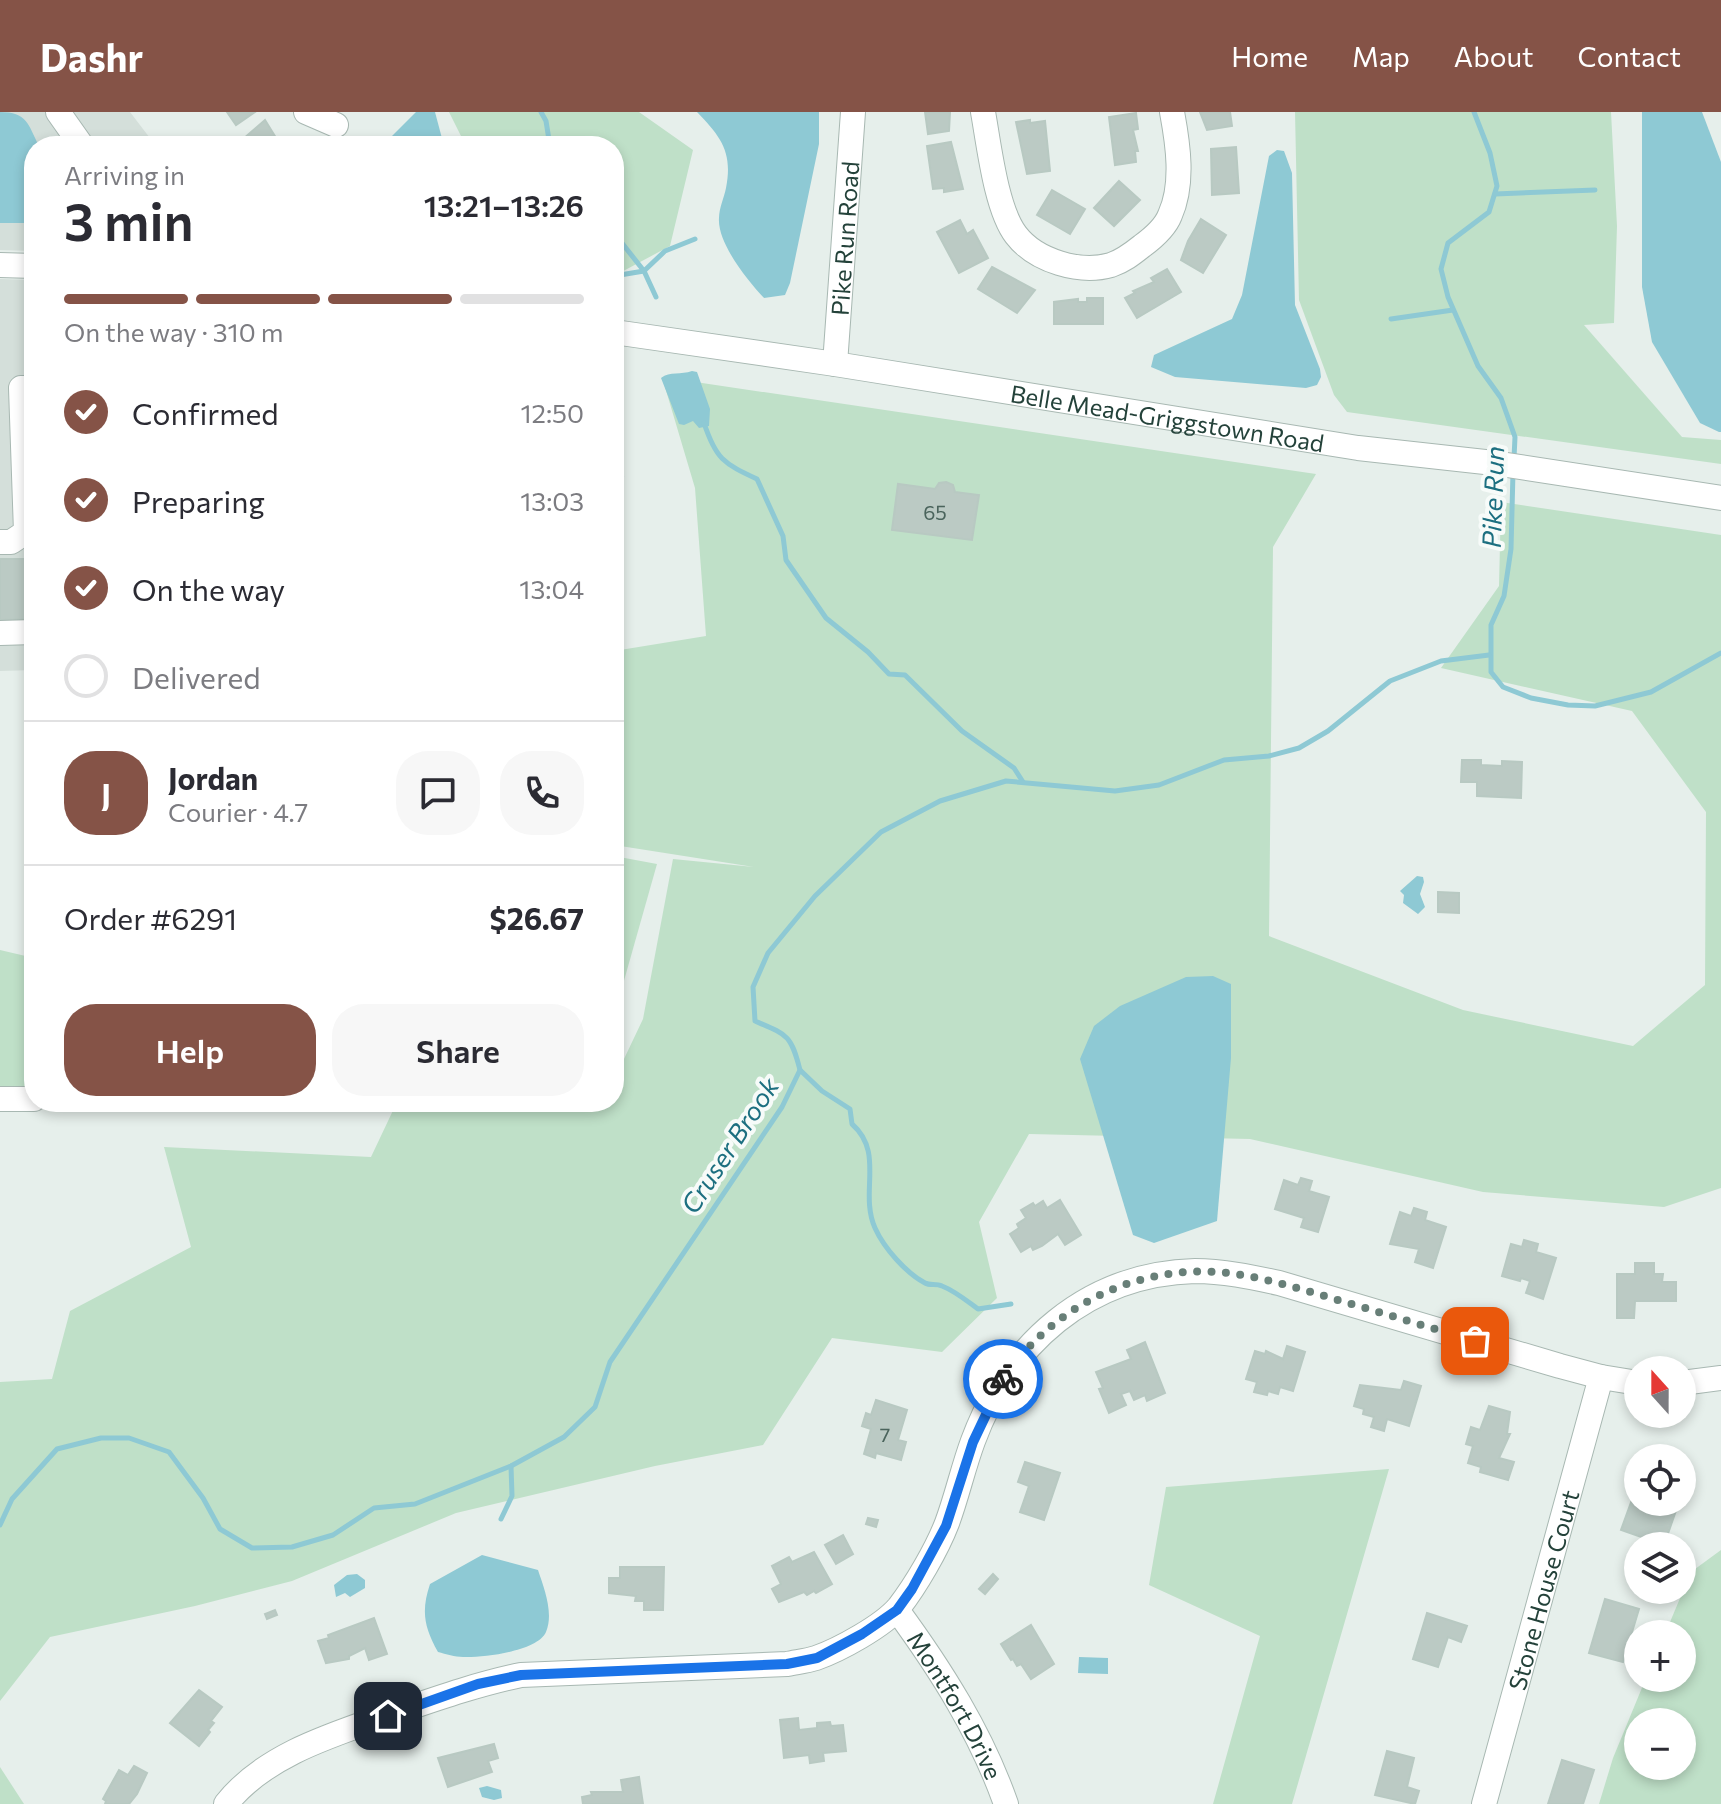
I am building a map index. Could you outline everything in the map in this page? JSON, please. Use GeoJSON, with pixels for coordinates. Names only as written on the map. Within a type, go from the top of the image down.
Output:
{"type":"FeatureCollection","features":[{"type":"Feature","properties":{"kind":"street"},"geometry":{"type":"LineString","coordinates":[[58,112],[75,136]]}},
{"type":"Feature","properties":{"kind":"street"},"geometry":{"type":"LineString","coordinates":[[306,112],[336,125]]}},
{"type":"Feature","properties":{"kind":"street","name":"Pike Run Road"},"geometry":{"type":"LineString","coordinates":[[835,364],[853,112]]}},
{"type":"Feature","properties":{"kind":"street"},"geometry":{"type":"LineString","coordinates":[[983,112],[1000,195],[1017,237],[1046,258],[1091,268],[1124,260],[1156,236],[1170,216],[1178,171],[1172,112]]}},
{"type":"Feature","properties":{"kind":"street"},"geometry":{"type":"LineString","coordinates":[[0,265],[24,266]]}},
{"type":"Feature","properties":{"kind":"street","name":"Belle Mead-Griggstown Road"},"geometry":{"type":"LineString","coordinates":[[624,333],[1358,448],[1494,463],[1721,498]]}},
{"type":"Feature","properties":{"kind":"street"},"geometry":{"type":"LineString","coordinates":[[24,388],[21,388],[24,474]]}},
{"type":"Feature","properties":{"kind":"street"},"geometry":{"type":"LineString","coordinates":[[0,542],[11,542],[24,533]]}},
{"type":"Feature","properties":{"kind":"street"},"geometry":{"type":"LineString","coordinates":[[0,633],[24,632]]}},
{"type":"Feature","properties":{"kind":"street"},"geometry":{"type":"LineString","coordinates":[[0,1099],[24,1099]]}},
{"type":"Feature","properties":{"kind":"street","name":"Montfort Drive"},"geometry":{"type":"LineString","coordinates":[[226,1804],[260,1771],[327,1736],[478,1684],[521,1675],[787,1664],[817,1658],[862,1634],[897,1610],[912,1589],[946,1526],[977,1431],[991,1399],[1015,1362],[1046,1329],[1082,1303],[1119,1286],[1156,1275],[1213,1272],[1279,1283],[1601,1377],[1624,1381]]}},
{"type":"Feature","properties":{"kind":"street","name":"Stone House Court"},"geometry":{"type":"LineString","coordinates":[[1484,1804],[1601,1377]]}},
{"type":"Feature","properties":{"kind":"street"},"geometry":{"type":"LineString","coordinates":[[1696,1381],[1721,1378]]}},
{"type":"Feature","properties":{"kind":"street","name":"Montfort Drive"},"geometry":{"type":"LineString","coordinates":[[897,1610],[972,1725],[991,1760],[1006,1804]]}},
{"type":"Feature","properties":{"kind":"shaded area"},"geometry":{"type":"Polygon","coordinates":[[[0,112],[130,112],[148,136],[24,136],[24,251],[0,250],[0,112]]]}},
{"type":"Feature","properties":{"kind":"shaded area"},"geometry":{"type":"Polygon","coordinates":[[[0,279],[24,280],[24,670],[0,671],[0,279]]]}},
{"type":"Feature","properties":{"kind":"green space"},"geometry":{"type":"Polygon","coordinates":[[[449,112],[639,112],[693,150],[670,246],[624,271],[624,136],[461,136],[449,112]]]}},
{"type":"Feature","properties":{"kind":"green space"},"geometry":{"type":"Polygon","coordinates":[[[1295,112],[1611,112],[1617,226],[1614,323],[1584,325],[1682,437],[1721,440],[1721,464],[1347,412],[1334,395],[1299,300],[1295,112]]]}},
{"type":"Feature","properties":{"kind":"green space"},"geometry":{"type":"Polygon","coordinates":[[[662,377],[1316,474],[1273,547],[1269,936],[1463,1010],[1633,1046],[1705,985],[1706,812],[1632,711],[1441,668],[1499,586],[1501,502],[1721,535],[1721,1188],[1664,1207],[1483,1192],[1250,1139],[1029,1134],[979,1222],[997,1298],[942,1352],[832,1338],[763,1445],[655,1466],[456,1513],[292,1581],[195,1606],[50,1637],[0,1701],[0,1382],[52,1379],[70,1311],[191,1247],[164,1147],[371,1157],[392,1112],[624,1112],[624,1059],[643,1019],[673,859],[754,867],[624,847],[624,649],[706,636],[695,488],[662,377]]]}},
{"type":"Feature","properties":{"kind":"green space"},"geometry":{"type":"Polygon","coordinates":[[[624,858],[657,864],[624,981],[624,858]]]}},
{"type":"Feature","properties":{"kind":"green space"},"geometry":{"type":"Polygon","coordinates":[[[0,950],[24,956],[24,1090],[0,1090],[0,950]]]}},
{"type":"Feature","properties":{"kind":"green space"},"geometry":{"type":"Polygon","coordinates":[[[1389,1469],[1292,1804],[1213,1804],[1260,1636],[1149,1585],[1166,1487],[1389,1469]]]}},
{"type":"Feature","properties":{"kind":"green space"},"geometry":{"type":"Polygon","coordinates":[[[1721,1550],[1721,1804],[1599,1804],[1624,1731],[1624,1780],[1696,1780],[1696,1708],[1634,1708],[1640,1692],[1696,1692],[1696,1620],[1671,1620],[1678,1604],[1696,1604],[1696,1568],[1721,1550]]]}},
{"type":"Feature","properties":{"kind":"green space"},"geometry":{"type":"Polygon","coordinates":[[[0,1767],[24,1804],[0,1804],[0,1767]]]}},
{"type":"Feature","properties":{"kind":"water"},"geometry":{"type":"Polygon","coordinates":[[[0,112],[21,117],[34,136],[24,136],[24,223],[0,223],[0,112]]]}},
{"type":"Feature","properties":{"kind":"water"},"geometry":{"type":"Polygon","coordinates":[[[416,112],[435,112],[441,136],[392,136],[416,112]]]}},
{"type":"Feature","properties":{"kind":"water"},"geometry":{"type":"Polygon","coordinates":[[[697,112],[819,112],[819,144],[785,295],[764,298],[728,250],[719,218],[728,175],[726,155],[713,129],[697,112]]]}},
{"type":"Feature","properties":{"kind":"water"},"geometry":{"type":"Polygon","coordinates":[[[1642,112],[1702,112],[1721,162],[1721,432],[1700,423],[1652,342],[1642,287],[1642,112]]]}},
{"type":"Feature","properties":{"kind":"water"},"geometry":{"type":"Polygon","coordinates":[[[1277,150],[1284,151],[1292,173],[1295,305],[1320,369],[1321,377],[1317,385],[1306,388],[1175,377],[1151,367],[1154,355],[1232,319],[1242,295],[1269,156],[1277,150]]]}},
{"type":"Feature","properties":{"kind":"water"},"geometry":{"type":"Polygon","coordinates":[[[697,372],[710,409],[709,426],[699,428],[693,421],[679,424],[661,378],[697,372]]]}},
{"type":"Feature","properties":{"kind":"water"},"geometry":{"type":"Polygon","coordinates":[[[1417,876],[1423,877],[1420,894],[1425,907],[1418,914],[1403,903],[1404,895],[1400,891],[1417,876]]]}},
{"type":"Feature","properties":{"kind":"water"},"geometry":{"type":"Polygon","coordinates":[[[1213,976],[1231,984],[1231,1058],[1217,1221],[1154,1243],[1133,1235],[1080,1059],[1094,1026],[1120,1006],[1186,977],[1213,976]]]}},
{"type":"Feature","properties":{"kind":"water"},"geometry":{"type":"Polygon","coordinates":[[[482,1555],[538,1570],[549,1609],[546,1632],[532,1644],[496,1655],[460,1657],[438,1652],[425,1619],[425,1602],[430,1584],[482,1555]]]}},
{"type":"Feature","properties":{"kind":"water"},"geometry":{"type":"Polygon","coordinates":[[[357,1574],[365,1580],[365,1588],[350,1597],[345,1593],[336,1597],[334,1585],[347,1575],[357,1574]]]}},
{"type":"Feature","properties":{"kind":"water"},"geometry":{"type":"Polygon","coordinates":[[[1079,1657],[1108,1658],[1108,1674],[1078,1673],[1079,1657]]]}},
{"type":"Feature","properties":{"kind":"water"},"geometry":{"type":"Polygon","coordinates":[[[487,1786],[501,1790],[502,1798],[482,1797],[479,1788],[487,1786]]]}},
{"type":"Feature","properties":{"kind":"building"},"geometry":{"type":"Polygon","coordinates":[[[227,112],[255,112],[236,125],[227,112]]]}},
{"type":"Feature","properties":{"kind":"building"},"geometry":{"type":"Polygon","coordinates":[[[925,112],[950,112],[949,131],[928,134],[925,112]]]}},
{"type":"Feature","properties":{"kind":"building"},"geometry":{"type":"Polygon","coordinates":[[[1200,112],[1230,112],[1232,126],[1207,130],[1200,112]]]}},
{"type":"Feature","properties":{"kind":"building"},"geometry":{"type":"Polygon","coordinates":[[[1136,113],[1138,129],[1133,130],[1138,151],[1135,151],[1136,162],[1115,165],[1109,117],[1136,113]]]}},
{"type":"Feature","properties":{"kind":"building"},"geometry":{"type":"Polygon","coordinates":[[[265,120],[275,136],[247,136],[265,120]]]}},
{"type":"Feature","properties":{"kind":"building"},"geometry":{"type":"Polygon","coordinates":[[[1030,120],[1030,123],[1045,121],[1050,171],[1027,174],[1016,122],[1030,120]]]}},
{"type":"Feature","properties":{"kind":"building"},"geometry":{"type":"Polygon","coordinates":[[[951,142],[963,189],[944,192],[944,188],[933,189],[927,146],[951,142]]]}},
{"type":"Feature","properties":{"kind":"building"},"geometry":{"type":"Polygon","coordinates":[[[1236,147],[1239,193],[1212,195],[1211,149],[1236,147]]]}},
{"type":"Feature","properties":{"kind":"building"},"geometry":{"type":"Polygon","coordinates":[[[1119,181],[1140,200],[1114,226],[1094,208],[1119,181]]]}},
{"type":"Feature","properties":{"kind":"building"},"geometry":{"type":"Polygon","coordinates":[[[1052,190],[1085,209],[1070,234],[1037,215],[1052,190]]]}},
{"type":"Feature","properties":{"kind":"building"},"geometry":{"type":"Polygon","coordinates":[[[1201,219],[1226,235],[1203,273],[1181,260],[1201,219]]]}},
{"type":"Feature","properties":{"kind":"building"},"geometry":{"type":"Polygon","coordinates":[[[960,220],[967,234],[973,230],[988,258],[959,273],[937,232],[960,220]]]}},
{"type":"Feature","properties":{"kind":"building"},"geometry":{"type":"Polygon","coordinates":[[[992,267],[1035,290],[1017,313],[978,289],[992,267]]]}},
{"type":"Feature","properties":{"kind":"building"},"geometry":{"type":"Polygon","coordinates":[[[1167,269],[1181,292],[1137,318],[1125,298],[1154,282],[1151,278],[1167,269]]]}},
{"type":"Feature","properties":{"kind":"building"},"geometry":{"type":"Polygon","coordinates":[[[1087,298],[1103,298],[1103,324],[1054,324],[1054,302],[1078,299],[1078,302],[1087,302],[1087,298]]]}},
{"type":"Feature","properties":{"kind":"building"},"geometry":{"type":"Polygon","coordinates":[[[939,483],[953,485],[955,492],[979,495],[972,540],[892,530],[898,484],[935,489],[939,483]]]}},
{"type":"Feature","properties":{"kind":"building"},"geometry":{"type":"Polygon","coordinates":[[[0,559],[24,559],[24,619],[0,620],[0,559]]]}},
{"type":"Feature","properties":{"kind":"building"},"geometry":{"type":"Polygon","coordinates":[[[1462,760],[1481,760],[1481,765],[1502,766],[1502,761],[1522,762],[1521,798],[1477,796],[1477,782],[1461,782],[1462,760]]]}},
{"type":"Feature","properties":{"kind":"building"},"geometry":{"type":"Polygon","coordinates":[[[1438,892],[1459,893],[1459,913],[1438,912],[1438,892]]]}},
{"type":"Feature","properties":{"kind":"building"},"geometry":{"type":"Polygon","coordinates":[[[1301,1178],[1312,1181],[1309,1191],[1329,1197],[1318,1232],[1301,1227],[1304,1218],[1275,1209],[1284,1180],[1298,1185],[1301,1178]]]}},
{"type":"Feature","properties":{"kind":"building"},"geometry":{"type":"Polygon","coordinates":[[[1060,1200],[1081,1235],[1065,1245],[1058,1234],[1042,1246],[1033,1250],[1031,1246],[1021,1252],[1010,1234],[1026,1218],[1021,1210],[1043,1201],[1047,1208],[1060,1200]]]}},
{"type":"Feature","properties":{"kind":"building"},"geometry":{"type":"Polygon","coordinates":[[[1414,1208],[1427,1212],[1425,1220],[1446,1227],[1433,1268],[1415,1262],[1419,1249],[1390,1244],[1400,1212],[1411,1216],[1414,1208]]]}},
{"type":"Feature","properties":{"kind":"building"},"geometry":{"type":"Polygon","coordinates":[[[1524,1240],[1538,1244],[1536,1252],[1556,1258],[1543,1299],[1526,1293],[1530,1281],[1502,1276],[1511,1244],[1522,1247],[1524,1240]]]}},
{"type":"Feature","properties":{"kind":"building"},"geometry":{"type":"Polygon","coordinates":[[[1635,1263],[1654,1263],[1654,1274],[1663,1274],[1662,1282],[1676,1282],[1676,1301],[1635,1301],[1634,1318],[1617,1318],[1617,1274],[1635,1274],[1635,1263]]]}},
{"type":"Feature","properties":{"kind":"building"},"geometry":{"type":"Polygon","coordinates":[[[1145,1342],[1165,1393],[1147,1401],[1145,1395],[1134,1400],[1130,1391],[1121,1394],[1126,1405],[1109,1413],[1096,1372],[1131,1359],[1127,1350],[1145,1342]]]}},
{"type":"Feature","properties":{"kind":"building"},"geometry":{"type":"Polygon","coordinates":[[[1287,1346],[1305,1352],[1293,1391],[1280,1387],[1278,1394],[1254,1392],[1257,1382],[1246,1379],[1255,1351],[1265,1354],[1266,1351],[1283,1359],[1287,1346]]]}},
{"type":"Feature","properties":{"kind":"building"},"geometry":{"type":"Polygon","coordinates":[[[1404,1381],[1421,1386],[1409,1426],[1387,1419],[1384,1431],[1371,1427],[1374,1417],[1363,1414],[1364,1409],[1354,1406],[1360,1385],[1401,1390],[1404,1381]]]}},
{"type":"Feature","properties":{"kind":"building"},"geometry":{"type":"Polygon","coordinates":[[[876,1400],[907,1410],[898,1440],[906,1442],[901,1460],[876,1453],[875,1458],[864,1454],[871,1429],[862,1426],[866,1413],[871,1415],[876,1400]]]}},
{"type":"Feature","properties":{"kind":"building"},"geometry":{"type":"Polygon","coordinates":[[[1489,1406],[1510,1412],[1507,1434],[1510,1434],[1499,1458],[1514,1462],[1508,1480],[1480,1472],[1481,1467],[1468,1463],[1473,1446],[1466,1444],[1471,1427],[1480,1430],[1489,1406]]]}},
{"type":"Feature","properties":{"kind":"building"},"geometry":{"type":"Polygon","coordinates":[[[1025,1462],[1060,1473],[1044,1520],[1020,1512],[1029,1486],[1018,1482],[1025,1462]]]}},
{"type":"Feature","properties":{"kind":"building"},"geometry":{"type":"Polygon","coordinates":[[[1626,1516],[1674,1516],[1669,1532],[1621,1530],[1626,1516]]]}},
{"type":"Feature","properties":{"kind":"building"},"geometry":{"type":"Polygon","coordinates":[[[868,1518],[878,1520],[876,1527],[866,1524],[868,1518]]]}},
{"type":"Feature","properties":{"kind":"building"},"geometry":{"type":"Polygon","coordinates":[[[843,1535],[853,1554],[836,1564],[825,1545],[843,1535]]]}},
{"type":"Feature","properties":{"kind":"building"},"geometry":{"type":"Polygon","coordinates":[[[814,1552],[832,1584],[816,1593],[807,1595],[804,1592],[779,1602],[772,1589],[781,1584],[772,1566],[789,1557],[792,1562],[814,1552]]]}},
{"type":"Feature","properties":{"kind":"building"},"geometry":{"type":"Polygon","coordinates":[[[620,1567],[664,1567],[663,1610],[644,1610],[644,1601],[635,1601],[636,1596],[609,1593],[609,1578],[620,1578],[620,1567]]]}},
{"type":"Feature","properties":{"kind":"building"},"geometry":{"type":"Polygon","coordinates":[[[993,1574],[998,1579],[985,1594],[979,1589],[993,1574]]]}},
{"type":"Feature","properties":{"kind":"building"},"geometry":{"type":"Polygon","coordinates":[[[1605,1599],[1639,1609],[1636,1620],[1624,1620],[1623,1662],[1589,1653],[1605,1599]]]}},
{"type":"Feature","properties":{"kind":"building"},"geometry":{"type":"Polygon","coordinates":[[[275,1610],[277,1615],[267,1619],[265,1614],[275,1610]]]}},
{"type":"Feature","properties":{"kind":"building"},"geometry":{"type":"Polygon","coordinates":[[[1427,1613],[1467,1626],[1461,1642],[1448,1637],[1438,1667],[1413,1659],[1427,1613]]]}},
{"type":"Feature","properties":{"kind":"building"},"geometry":{"type":"Polygon","coordinates":[[[374,1618],[387,1654],[369,1660],[365,1648],[349,1656],[349,1659],[326,1663],[318,1641],[374,1618]]]}},
{"type":"Feature","properties":{"kind":"building"},"geometry":{"type":"Polygon","coordinates":[[[1031,1625],[1054,1664],[1031,1679],[1021,1664],[1017,1666],[1011,1660],[1001,1644],[1031,1625]]]}},
{"type":"Feature","properties":{"kind":"building"},"geometry":{"type":"Polygon","coordinates":[[[199,1690],[222,1707],[199,1746],[170,1723],[199,1690]]]}},
{"type":"Feature","properties":{"kind":"building"},"geometry":{"type":"Polygon","coordinates":[[[798,1718],[799,1730],[817,1728],[817,1723],[843,1725],[846,1751],[823,1753],[824,1761],[810,1763],[809,1755],[784,1758],[780,1720],[798,1718]]]}},
{"type":"Feature","properties":{"kind":"building"},"geometry":{"type":"Polygon","coordinates":[[[494,1744],[498,1758],[488,1761],[492,1772],[448,1787],[438,1758],[494,1744]]]}},
{"type":"Feature","properties":{"kind":"building"},"geometry":{"type":"Polygon","coordinates":[[[1387,1751],[1414,1758],[1407,1787],[1419,1791],[1415,1804],[1375,1795],[1387,1751]]]}},
{"type":"Feature","properties":{"kind":"building"},"geometry":{"type":"Polygon","coordinates":[[[1562,1760],[1594,1770],[1583,1804],[1548,1804],[1562,1760]]]}},
{"type":"Feature","properties":{"kind":"building"},"geometry":{"type":"Polygon","coordinates":[[[134,1766],[147,1773],[137,1794],[129,1804],[105,1804],[103,1799],[119,1770],[128,1775],[134,1766]]]}},
{"type":"Feature","properties":{"kind":"building"},"geometry":{"type":"Polygon","coordinates":[[[639,1777],[643,1804],[583,1804],[582,1797],[592,1795],[591,1792],[623,1792],[621,1780],[639,1777]]]}},
{"type":"Feature","properties":{"kind":"waterway"},"geometry":{"type":"LineString","coordinates":[[541,112],[548,136]]}},
{"type":"Feature","properties":{"kind":"waterway","name":"Pike Run"},"geometry":{"type":"LineString","coordinates":[[1474,112],[1490,153],[1497,186],[1489,212],[1448,243],[1441,269],[1448,297],[1478,366],[1501,398],[1515,437],[1514,458]]}},
{"type":"Feature","properties":{"kind":"waterway"},"geometry":{"type":"LineString","coordinates":[[1495,194],[1595,190]]}},
{"type":"Feature","properties":{"kind":"waterway"},"geometry":{"type":"LineString","coordinates":[[624,274],[644,271],[665,251],[695,239]]}},
{"type":"Feature","properties":{"kind":"waterway"},"geometry":{"type":"LineString","coordinates":[[624,246],[644,271],[656,297]]}},
{"type":"Feature","properties":{"kind":"waterway"},"geometry":{"type":"LineString","coordinates":[[1391,319],[1453,310]]}},
{"type":"Feature","properties":{"kind":"waterway"},"geometry":{"type":"LineString","coordinates":[[704,423],[722,458],[757,479],[783,536],[786,560],[826,618],[868,652],[889,674],[905,675],[962,731],[1014,768],[1023,782]]}},
{"type":"Feature","properties":{"kind":"waterway","name":"Pike Run"},"geometry":{"type":"LineString","coordinates":[[1513,472],[1511,549],[1504,596],[1491,625],[1491,672],[1503,687],[1531,698],[1595,706],[1651,692],[1721,653]]}},
{"type":"Feature","properties":{"kind":"waterway","name":"Cruser Brook"},"geometry":{"type":"LineString","coordinates":[[0,1525],[12,1499],[57,1449],[101,1438],[129,1438],[169,1452],[203,1498],[220,1529],[252,1548],[292,1547],[333,1535],[374,1508],[415,1504],[511,1466],[564,1437],[595,1407],[610,1362],[782,1107],[800,1070],[791,1043],[781,1033],[755,1021],[753,987],[768,953],[815,896],[881,832],[940,801],[1006,781],[1115,791],[1159,785],[1224,760],[1269,756],[1299,748],[1328,731],[1390,681],[1441,661],[1489,655]]}},
{"type":"Feature","properties":{"kind":"waterway"},"geometry":{"type":"LineString","coordinates":[[800,1070],[822,1091],[850,1109],[852,1124],[862,1135],[870,1160],[869,1201],[875,1228],[896,1259],[925,1283],[947,1288],[978,1309],[1011,1304]]}},
{"type":"Feature","properties":{"kind":"waterway"},"geometry":{"type":"LineString","coordinates":[[501,1519],[512,1496],[511,1466]]}},
{"type":"Feature","properties":{"kind":"way so far"},"geometry":{"type":"LineString","coordinates":[[1003,1379],[1029,1345],[1082,1303],[1137,1280],[1194,1271],[1232,1273],[1279,1283],[1475,1341]]}},
{"type":"Feature","properties":{"kind":"route"},"geometry":{"type":"LineString","coordinates":[[388,1716],[478,1684],[521,1675],[787,1664],[817,1658],[862,1634],[897,1610],[912,1589],[946,1526],[973,1442],[1003,1379]]}}]}
